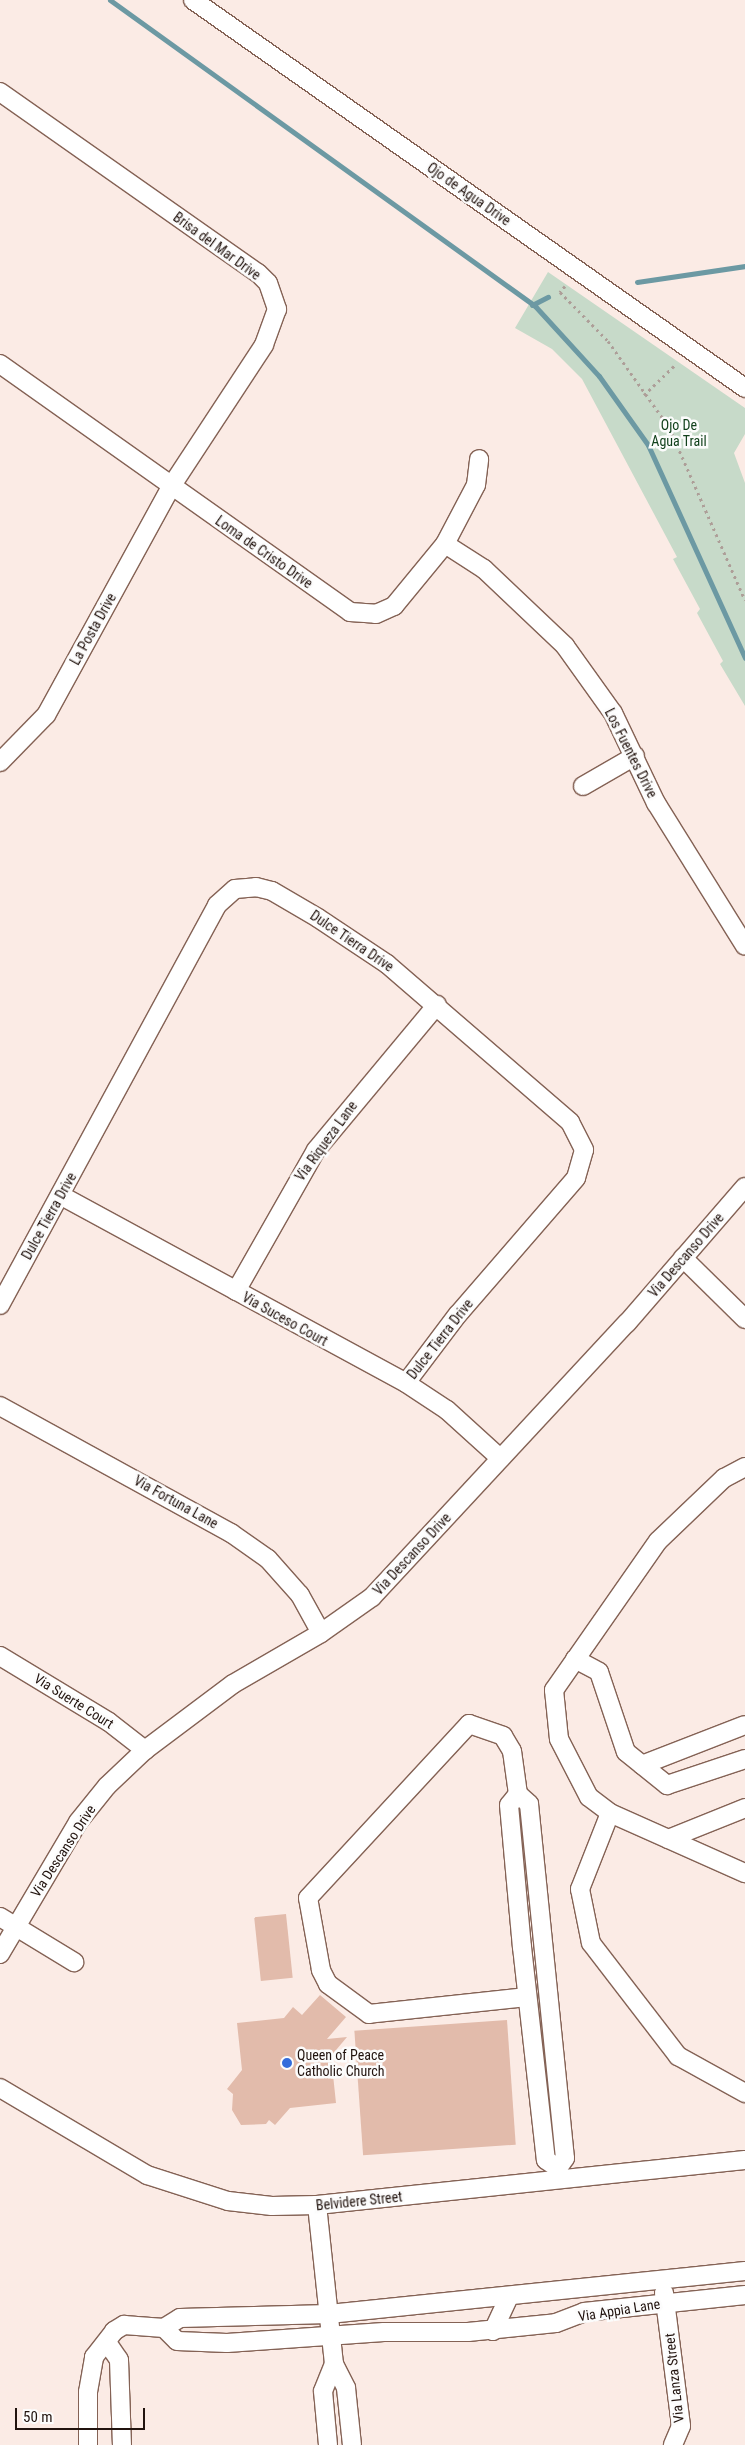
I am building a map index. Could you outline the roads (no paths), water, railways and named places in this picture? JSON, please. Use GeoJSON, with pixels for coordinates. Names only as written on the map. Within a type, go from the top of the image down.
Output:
{"type":"FeatureCollection","features":[{"type":"Feature","properties":{"kind":"street","name":"Ojo de Agua Drive"},"geometry":{"type":"LineString","coordinates":[[193,0],[745,388]]}},
{"type":"Feature","properties":{"kind":"street","name":"Brisa del Mar Drive"},"geometry":{"type":"LineString","coordinates":[[0,92],[258,273],[275,299],[277,309],[264,346],[172,485]]}},
{"type":"Feature","properties":{"kind":"street","name":"Loma de Cristo Drive"},"geometry":{"type":"LineString","coordinates":[[0,364],[350,612],[376,614],[394,606],[445,544],[476,485],[479,459]]}},
{"type":"Feature","properties":{"kind":"street","name":"La Posta Drive"},"geometry":{"type":"LineString","coordinates":[[0,762],[46,715],[172,485]]}},
{"type":"Feature","properties":{"kind":"street","name":"Los Fuentes Drive"},"geometry":{"type":"LineString","coordinates":[[445,544],[484,569],[564,646],[613,713],[656,803],[745,946]]}},
{"type":"Feature","properties":{"kind":"street"},"geometry":{"type":"LineString","coordinates":[[583,786],[635,756]]}},
{"type":"Feature","properties":{"kind":"street","name":"Dulce Tierra Drive"},"geometry":{"type":"LineString","coordinates":[[0,1305],[217,905],[236,889],[256,887],[272,891],[387,964],[437,1005],[570,1122],[584,1150],[576,1178],[464,1307],[406,1383]]}},
{"type":"Feature","properties":{"kind":"street","name":"Via Riqueza Lane"},"geometry":{"type":"LineString","coordinates":[[236,1291],[316,1150],[437,1005]]}},
{"type":"Feature","properties":{"kind":"street","name":"Via Descanso Drive"},"geometry":{"type":"LineString","coordinates":[[0,1954],[78,1822],[107,1786],[146,1750],[233,1684],[321,1633],[388,1582],[683,1258],[745,1187]]}},
{"type":"Feature","properties":{"kind":"street","name":"Via Suceso Court"},"geometry":{"type":"LineString","coordinates":[[60,1195],[406,1383],[447,1410],[500,1458]]}},
{"type":"Feature","properties":{"kind":"street"},"geometry":{"type":"LineString","coordinates":[[683,1258],[745,1319]]}},
{"type":"Feature","properties":{"kind":"street","name":"Via Fortuna Lane"},"geometry":{"type":"LineString","coordinates":[[0,1406],[261,1553],[300,1595],[321,1633]]}},
{"type":"Feature","properties":{"kind":"street"},"geometry":{"type":"LineString","coordinates":[[745,1468],[724,1478],[658,1541],[554,1690],[559,1738],[590,1798],[610,1813],[745,1873]]}},
{"type":"Feature","properties":{"kind":"street","name":"Via Suerte Court"},"geometry":{"type":"LineString","coordinates":[[0,1656],[109,1722],[146,1750]]}},
{"type":"Feature","properties":{"kind":"street"},"geometry":{"type":"LineString","coordinates":[[575,1659],[599,1672],[626,1752],[667,1785],[745,1759]]}},
{"type":"Feature","properties":{"kind":"street"},"geometry":{"type":"LineString","coordinates":[[518,1794],[509,1805],[527,1997],[546,2160],[559,2174],[565,2158],[529,1804],[518,1794],[512,1751],[503,1736],[469,1724],[308,1898],[328,1984],[369,2014],[527,1997]]}},
{"type":"Feature","properties":{"kind":"street"},"geometry":{"type":"LineString","coordinates":[[642,1765],[745,1725]]}},
{"type":"Feature","properties":{"kind":"street"},"geometry":{"type":"LineString","coordinates":[[668,1839],[745,1808]]}},
{"type":"Feature","properties":{"kind":"street"},"geometry":{"type":"LineString","coordinates":[[610,1813],[580,1890],[591,1943],[678,2056],[745,2093]]}},
{"type":"Feature","properties":{"kind":"street"},"geometry":{"type":"LineString","coordinates":[[515,1873],[536,1868]]}},
{"type":"Feature","properties":{"kind":"street"},"geometry":{"type":"LineString","coordinates":[[0,1917],[74,1962]]}},
{"type":"Feature","properties":{"kind":"street"},"geometry":{"type":"LineString","coordinates":[[522,1947],[544,1944]]}},
{"type":"Feature","properties":{"kind":"street","name":"Belvidere Street"},"geometry":{"type":"LineString","coordinates":[[0,2088],[118,2160],[178,2188],[228,2201],[317,2205],[559,2174],[745,2160]]}},
{"type":"Feature","properties":{"kind":"street"},"geometry":{"type":"LineString","coordinates":[[317,2205],[334,2364],[346,2388],[352,2445]]}},
{"type":"Feature","properties":{"kind":"street","name":"Via Appia Lane"},"geometry":{"type":"LineString","coordinates":[[88,2445],[88,2392],[94,2357],[108,2344],[114,2331],[124,2325],[164,2328],[180,2318],[329,2314],[509,2297],[745,2271]]}},
{"type":"Feature","properties":{"kind":"street","name":"Via Lanza Street"},"geometry":{"type":"LineString","coordinates":[[662,2280],[681,2426],[673,2445]]}},
{"type":"Feature","properties":{"kind":"street","name":"Via Appia Lane"},"geometry":{"type":"LineString","coordinates":[[164,2328],[177,2341],[494,2331],[556,2323],[584,2312],[745,2295]]}},
{"type":"Feature","properties":{"kind":"street"},"geometry":{"type":"LineString","coordinates":[[494,2331],[509,2297]]}},
{"type":"Feature","properties":{"kind":"street"},"geometry":{"type":"LineString","coordinates":[[108,2344],[119,2360],[122,2445]]}},
{"type":"Feature","properties":{"kind":"street"},"geometry":{"type":"LineString","coordinates":[[328,2445],[323,2391],[334,2364]]}},
{"type":"Feature","properties":{"kind":"waterway"},"geometry":{"type":"LineString","coordinates":[[110,0],[535,306],[599,376],[648,445],[745,658]]}},
{"type":"Feature","properties":{"kind":"waterway"},"geometry":{"type":"LineString","coordinates":[[637,282],[745,266]]}},
{"type":"Feature","properties":{"kind":"waterway"},"geometry":{"type":"LineString","coordinates":[[532,305],[548,297]]}},
{"type":"Feature","properties":{"kind":"place","name":"Queen of Peace Catholic Church"},"geometry":{"type":"Point","coordinates":[287,2063]}},
{"type":"Feature","properties":{"kind":"park label","name":"Ojo De Agua Trail"},"geometry":{"type":"Point","coordinates":[679,434]}}]}
